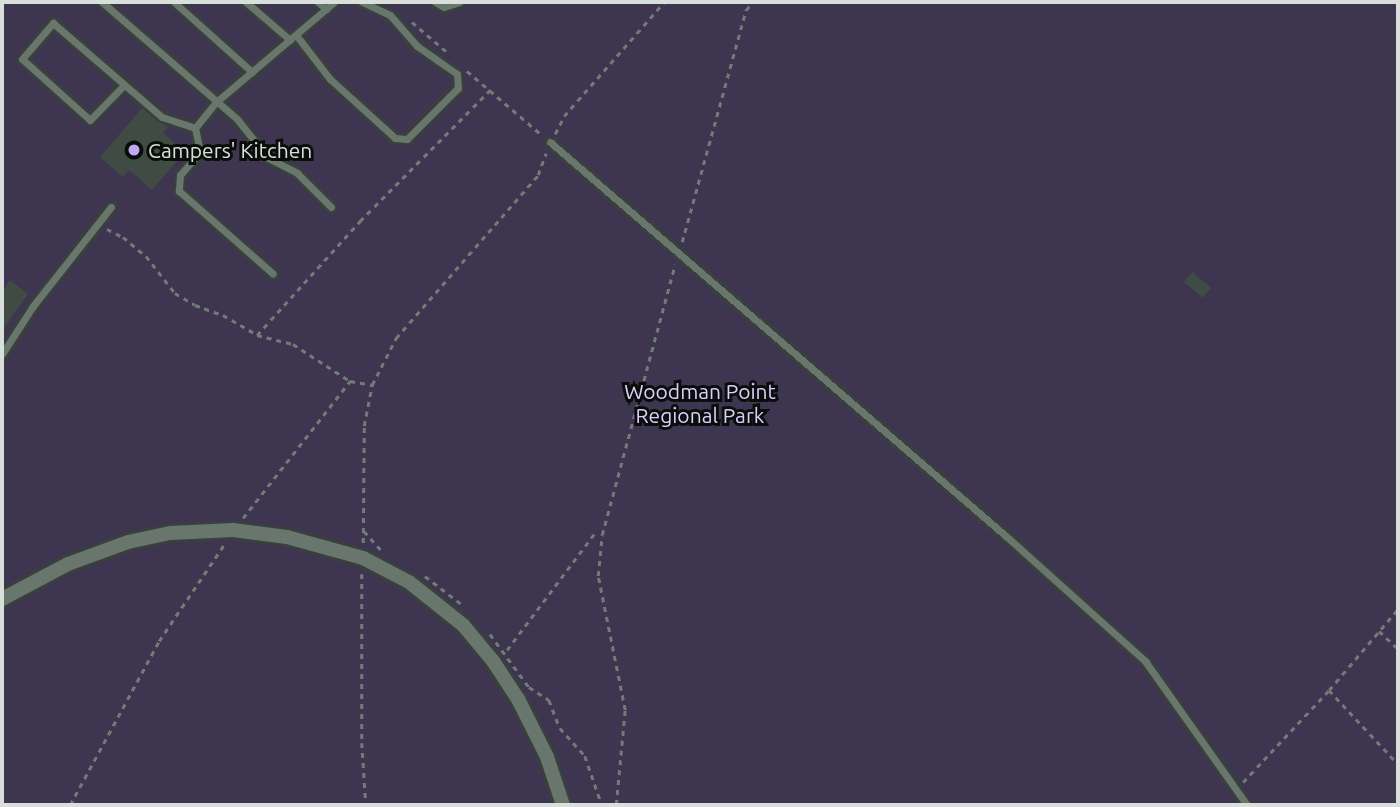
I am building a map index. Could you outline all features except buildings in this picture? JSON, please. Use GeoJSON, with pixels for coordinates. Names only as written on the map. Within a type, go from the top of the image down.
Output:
{"type":"FeatureCollection","features":[{"type":"Feature","properties":{"kind":"street"},"geometry":{"type":"LineString","coordinates":[[2,599],[68,564],[128,542],[170,533],[233,530],[287,537],[363,558],[409,582],[463,625],[493,661],[518,699],[547,757],[563,805]]}},
{"type":"Feature","properties":{"kind":"lane"},"geometry":{"type":"LineString","coordinates":[[102,2],[215,103],[237,119],[268,158],[298,173],[331,207]]}},
{"type":"Feature","properties":{"kind":"lane"},"geometry":{"type":"LineString","coordinates":[[174,2],[252,72]]}},
{"type":"Feature","properties":{"kind":"lane"},"geometry":{"type":"LineString","coordinates":[[246,2],[293,37],[330,79],[395,138],[407,139],[458,88],[457,74],[417,46],[390,15],[362,2]]}},
{"type":"Feature","properties":{"kind":"lane"},"geometry":{"type":"LineString","coordinates":[[318,2],[326,9]]}},
{"type":"Feature","properties":{"kind":"lane"},"geometry":{"type":"LineString","coordinates":[[195,128],[215,103],[334,2]]}},
{"type":"Feature","properties":{"kind":"lane"},"geometry":{"type":"LineString","coordinates":[[435,2],[444,7],[459,2]]}},
{"type":"Feature","properties":{"kind":"lane"},"geometry":{"type":"LineString","coordinates":[[124,85],[90,120],[22,59],[53,23],[162,117],[195,128]]}},
{"type":"Feature","properties":{"kind":"lane"},"geometry":{"type":"LineString","coordinates":[[195,128],[200,152],[180,175],[179,191],[273,274]]}},
{"type":"Feature","properties":{"kind":"lane"},"geometry":{"type":"LineString","coordinates":[[550,142],[1007,537],[1145,661],[1247,805]]}},
{"type":"Feature","properties":{"kind":"lane"},"geometry":{"type":"LineString","coordinates":[[2,354],[33,306],[111,207]]}},
{"type":"Feature","properties":{"kind":"path"},"geometry":{"type":"LineString","coordinates":[[366,805],[362,743],[364,426],[372,385],[396,338],[538,175],[550,142],[564,116],[664,2]]}},
{"type":"Feature","properties":{"kind":"path"},"geometry":{"type":"LineString","coordinates":[[616,805],[625,710],[598,576],[602,535],[746,10],[753,2]]}},
{"type":"Feature","properties":{"kind":"path"},"geometry":{"type":"LineString","coordinates":[[409,19],[449,55]]}},
{"type":"Feature","properties":{"kind":"path"},"geometry":{"type":"LineString","coordinates":[[459,63],[550,142]]}},
{"type":"Feature","properties":{"kind":"path"},"geometry":{"type":"LineString","coordinates":[[257,335],[360,220],[490,90]]}},
{"type":"Feature","properties":{"kind":"path"},"geometry":{"type":"LineString","coordinates":[[97,225],[123,237],[146,256],[175,293],[257,335],[293,344],[350,381],[372,385]]}},
{"type":"Feature","properties":{"kind":"path"},"geometry":{"type":"LineString","coordinates":[[70,805],[159,641],[233,530],[350,381]]}},
{"type":"Feature","properties":{"kind":"path"},"geometry":{"type":"LineString","coordinates":[[493,661],[506,652],[594,534]]}},
{"type":"Feature","properties":{"kind":"path"},"geometry":{"type":"LineString","coordinates":[[1236,790],[1329,690],[1398,609]]}},
{"type":"Feature","properties":{"kind":"path"},"geometry":{"type":"LineString","coordinates":[[1379,631],[1398,649]]}},
{"type":"Feature","properties":{"kind":"path"},"geometry":{"type":"LineString","coordinates":[[1329,690],[1398,764]]}},
{"type":"Feature","properties":{"kind":"green space","name":"Woodman Point Regional Park"},"geometry":{"type":"Polygon","coordinates":[[[2,2],[1398,2],[1398,805],[2,805],[2,2]]]}},
{"type":"Feature","properties":{"kind":"place","name":"Campers' Kitchen"},"geometry":{"type":"Point","coordinates":[134,150]}}]}
